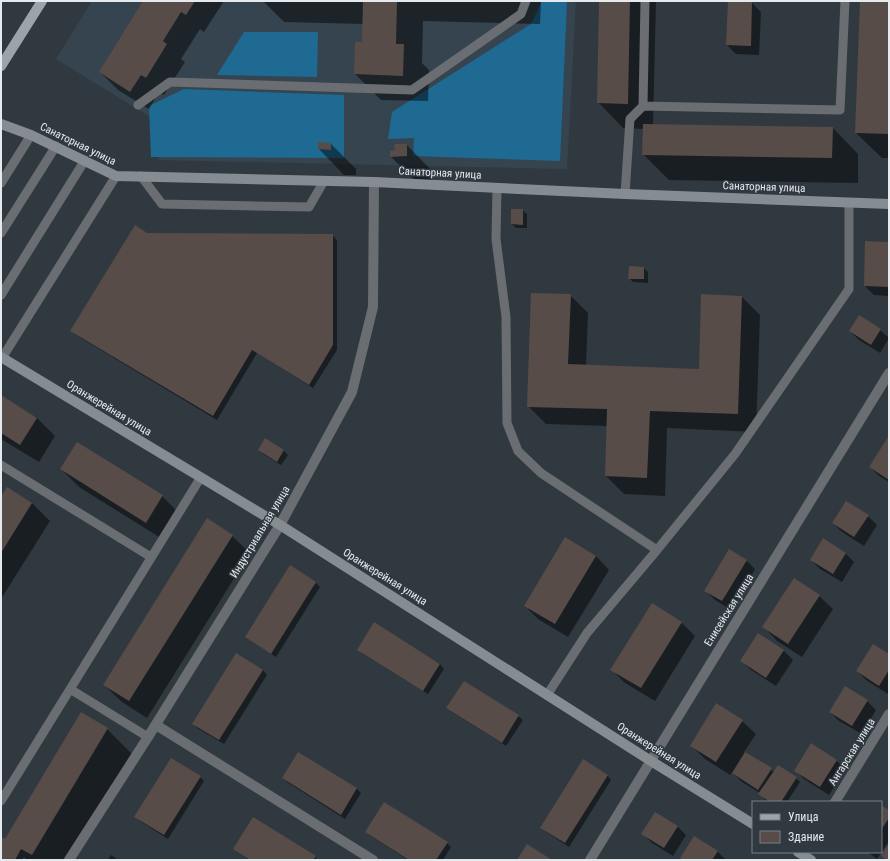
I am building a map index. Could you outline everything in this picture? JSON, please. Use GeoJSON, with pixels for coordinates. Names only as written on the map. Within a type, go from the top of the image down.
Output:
{"type":"FeatureCollection","features":[{"type":"Feature","properties":{"kind":"main road"},"geometry":{"type":"LineString","coordinates":[[1,66],[42,1]]}},
{"type":"Feature","properties":{"kind":"main road","name":"Санаторная улица"},"geometry":{"type":"LineString","coordinates":[[1,124],[56,146],[116,176],[374,182],[625,194],[889,204]]}},
{"type":"Feature","properties":{"kind":"main road","name":"Оранжерейная улица"},"geometry":{"type":"LineString","coordinates":[[1,357],[280,525],[651,761],[752,823]]}},
{"type":"Feature","properties":{"kind":"street","name":"Индустриальная улица"},"geometry":{"type":"LineString","coordinates":[[70,860],[280,525],[352,392],[373,307],[374,182]]}},
{"type":"Feature","properties":{"kind":"street","name":"Енисейская улица"},"geometry":{"type":"LineString","coordinates":[[590,860],[889,373]]}},
{"type":"Feature","properties":{"kind":"street","name":"Ангарская улица"},"geometry":{"type":"LineString","coordinates":[[836,801],[889,714]]}},
{"type":"Feature","properties":{"kind":"street"},"geometry":{"type":"LineString","coordinates":[[156,725],[373,860]]}},
{"type":"Feature","properties":{"kind":"lane"},"geometry":{"type":"LineString","coordinates":[[138,105],[170,82],[412,90],[521,14],[526,1]]}},
{"type":"Feature","properties":{"kind":"lane"},"geometry":{"type":"LineString","coordinates":[[625,194],[630,119],[643,106],[645,1]]}},
{"type":"Feature","properties":{"kind":"lane"},"geometry":{"type":"LineString","coordinates":[[643,106],[840,110],[845,1]]}},
{"type":"Feature","properties":{"kind":"lane"},"geometry":{"type":"LineString","coordinates":[[1,183],[31,135]]}},
{"type":"Feature","properties":{"kind":"lane"},"geometry":{"type":"LineString","coordinates":[[1,233],[56,146]]}},
{"type":"Feature","properties":{"kind":"lane"},"geometry":{"type":"LineString","coordinates":[[1,295],[85,160]]}},
{"type":"Feature","properties":{"kind":"lane"},"geometry":{"type":"LineString","coordinates":[[1,357],[116,176]]}},
{"type":"Feature","properties":{"kind":"lane"},"geometry":{"type":"LineString","coordinates":[[141,176],[162,204],[309,207],[324,181]]}},
{"type":"Feature","properties":{"kind":"lane"},"geometry":{"type":"LineString","coordinates":[[498,188],[496,239],[506,317],[507,423],[518,451],[541,473],[657,550]]}},
{"type":"Feature","properties":{"kind":"lane"},"geometry":{"type":"LineString","coordinates":[[547,695],[587,633],[735,454],[849,289],[849,203]]}},
{"type":"Feature","properties":{"kind":"lane"},"geometry":{"type":"LineString","coordinates":[[1,465],[152,557]]}},
{"type":"Feature","properties":{"kind":"lane"},"geometry":{"type":"LineString","coordinates":[[1,801],[201,477]]}},
{"type":"Feature","properties":{"kind":"lane"},"geometry":{"type":"LineString","coordinates":[[70,689],[148,737]]}},
{"type":"Feature","properties":{"kind":"shaded area"},"geometry":{"type":"Polygon","coordinates":[[[92,1],[576,1],[567,169],[159,160],[155,120],[56,59],[92,1]]]}},
{"type":"Feature","properties":{"kind":"shaded area"},"geometry":{"type":"Polygon","coordinates":[[[542,1],[567,1],[560,161],[413,156],[414,138],[388,139],[392,112],[531,24],[542,1]]]}},
{"type":"Feature","properties":{"kind":"shaded area"},"geometry":{"type":"Polygon","coordinates":[[[244,32],[318,32],[317,77],[217,75],[244,32]]]}},
{"type":"Feature","properties":{"kind":"shaded area"},"geometry":{"type":"Polygon","coordinates":[[[184,89],[344,95],[344,158],[151,157],[149,106],[184,89]]]}},
{"type":"Feature","properties":{"kind":"building"},"geometry":{"type":"Polygon","coordinates":[[[143,1],[195,1],[186,15],[181,12],[163,41],[167,44],[146,78],[141,75],[130,92],[99,72],[143,1]]]}},
{"type":"Feature","properties":{"kind":"building"},"geometry":{"type":"Polygon","coordinates":[[[363,1],[397,1],[396,44],[404,44],[403,76],[354,74],[355,42],[362,42],[363,1]]]}},
{"type":"Feature","properties":{"kind":"building"},"geometry":{"type":"Polygon","coordinates":[[[599,1],[630,1],[628,104],[597,103],[599,1]]]}},
{"type":"Feature","properties":{"kind":"building"},"geometry":{"type":"Polygon","coordinates":[[[728,1],[752,2],[751,46],[726,45],[728,1]]]}},
{"type":"Feature","properties":{"kind":"building"},"geometry":{"type":"Polygon","coordinates":[[[860,1],[889,1],[889,134],[855,133],[860,1]]]}},
{"type":"Feature","properties":{"kind":"building"},"geometry":{"type":"Polygon","coordinates":[[[643,124],[833,127],[832,158],[642,155],[643,124]]]}},
{"type":"Feature","properties":{"kind":"building"},"geometry":{"type":"Polygon","coordinates":[[[318,142],[331,143],[331,150],[318,149],[318,142]]]}},
{"type":"Feature","properties":{"kind":"building"},"geometry":{"type":"Polygon","coordinates":[[[394,144],[407,144],[407,156],[390,157],[390,151],[395,150],[394,144]]]}},
{"type":"Feature","properties":{"kind":"building"},"geometry":{"type":"Polygon","coordinates":[[[511,209],[523,209],[523,225],[511,224],[511,209]]]}},
{"type":"Feature","properties":{"kind":"building"},"geometry":{"type":"Polygon","coordinates":[[[135,225],[147,233],[333,234],[333,345],[309,385],[252,350],[213,416],[70,331],[135,225]]]}},
{"type":"Feature","properties":{"kind":"building"},"geometry":{"type":"Polygon","coordinates":[[[865,241],[889,242],[889,287],[864,286],[865,241]]]}},
{"type":"Feature","properties":{"kind":"building"},"geometry":{"type":"Polygon","coordinates":[[[629,266],[644,267],[644,279],[628,279],[629,266]]]}},
{"type":"Feature","properties":{"kind":"building"},"geometry":{"type":"Polygon","coordinates":[[[531,293],[571,294],[568,364],[699,369],[701,294],[742,296],[738,414],[650,411],[647,478],[605,476],[607,409],[527,407],[531,293]]]}},
{"type":"Feature","properties":{"kind":"building"},"geometry":{"type":"Polygon","coordinates":[[[859,315],[881,329],[871,345],[849,331],[859,315]]]}},
{"type":"Feature","properties":{"kind":"building"},"geometry":{"type":"Polygon","coordinates":[[[1,395],[37,418],[20,445],[1,433],[1,395]]]}},
{"type":"Feature","properties":{"kind":"building"},"geometry":{"type":"Polygon","coordinates":[[[888,437],[889,438],[889,480],[869,467],[888,437]]]}},
{"type":"Feature","properties":{"kind":"building"},"geometry":{"type":"Polygon","coordinates":[[[265,438],[284,450],[277,462],[258,450],[265,438]]]}},
{"type":"Feature","properties":{"kind":"building"},"geometry":{"type":"Polygon","coordinates":[[[77,442],[163,495],[146,523],[60,469],[77,442]]]}},
{"type":"Feature","properties":{"kind":"building"},"geometry":{"type":"Polygon","coordinates":[[[7,487],[32,503],[1,553],[1,496],[7,487]]]}},
{"type":"Feature","properties":{"kind":"building"},"geometry":{"type":"Polygon","coordinates":[[[846,501],[869,515],[854,537],[832,523],[846,501]]]}},
{"type":"Feature","properties":{"kind":"building"},"geometry":{"type":"Polygon","coordinates":[[[207,518],[233,535],[129,701],[103,685],[207,518]]]}},
{"type":"Feature","properties":{"kind":"building"},"geometry":{"type":"Polygon","coordinates":[[[565,537],[596,556],[555,624],[524,606],[565,537]]]}},
{"type":"Feature","properties":{"kind":"building"},"geometry":{"type":"Polygon","coordinates":[[[823,538],[846,553],[833,574],[810,560],[823,538]]]}},
{"type":"Feature","properties":{"kind":"building"},"geometry":{"type":"Polygon","coordinates":[[[729,549],[747,560],[722,601],[704,591],[729,549]]]}},
{"type":"Feature","properties":{"kind":"building"},"geometry":{"type":"Polygon","coordinates":[[[290,565],[316,582],[271,654],[245,637],[290,565]]]}},
{"type":"Feature","properties":{"kind":"building"},"geometry":{"type":"Polygon","coordinates":[[[794,578],[820,595],[788,644],[762,627],[794,578]]]}},
{"type":"Feature","properties":{"kind":"building"},"geometry":{"type":"Polygon","coordinates":[[[652,603],[682,622],[641,688],[610,670],[652,603]]]}},
{"type":"Feature","properties":{"kind":"building"},"geometry":{"type":"Polygon","coordinates":[[[374,622],[440,664],[423,691],[357,650],[374,622]]]}},
{"type":"Feature","properties":{"kind":"building"},"geometry":{"type":"Polygon","coordinates":[[[758,633],[784,650],[766,678],[740,661],[758,633]]]}},
{"type":"Feature","properties":{"kind":"building"},"geometry":{"type":"Polygon","coordinates":[[[873,644],[889,654],[889,670],[879,686],[856,671],[873,644]]]}},
{"type":"Feature","properties":{"kind":"building"},"geometry":{"type":"Polygon","coordinates":[[[236,653],[263,670],[219,740],[192,724],[236,653]]]}},
{"type":"Feature","properties":{"kind":"building"},"geometry":{"type":"Polygon","coordinates":[[[464,681],[519,715],[502,743],[446,708],[464,681]]]}},
{"type":"Feature","properties":{"kind":"building"},"geometry":{"type":"Polygon","coordinates":[[[845,686],[868,700],[852,726],[829,712],[845,686]]]}},
{"type":"Feature","properties":{"kind":"building"},"geometry":{"type":"Polygon","coordinates":[[[716,703],[743,720],[716,762],[690,746],[716,703]]]}},
{"type":"Feature","properties":{"kind":"building"},"geometry":{"type":"Polygon","coordinates":[[[81,712],[108,728],[32,855],[21,849],[15,860],[1,860],[1,837],[5,839],[81,712]]]}},
{"type":"Feature","properties":{"kind":"building"},"geometry":{"type":"Polygon","coordinates":[[[811,743],[837,760],[820,787],[794,771],[811,743]]]}},
{"type":"Feature","properties":{"kind":"building"},"geometry":{"type":"Polygon","coordinates":[[[298,752],[357,788],[341,815],[282,778],[298,752]]]}},
{"type":"Feature","properties":{"kind":"building"},"geometry":{"type":"Polygon","coordinates":[[[745,752],[772,768],[758,790],[732,773],[745,752]]]}},
{"type":"Feature","properties":{"kind":"building"},"geometry":{"type":"Polygon","coordinates":[[[171,758],[201,776],[164,835],[134,817],[171,758]]]}},
{"type":"Feature","properties":{"kind":"building"},"geometry":{"type":"Polygon","coordinates":[[[583,759],[608,775],[565,843],[540,828],[583,759]]]}},
{"type":"Feature","properties":{"kind":"building"},"geometry":{"type":"Polygon","coordinates":[[[778,765],[797,777],[782,801],[768,801],[758,794],[778,765]]]}},
{"type":"Feature","properties":{"kind":"building"},"geometry":{"type":"Polygon","coordinates":[[[384,802],[448,842],[436,860],[409,860],[365,832],[384,802]]]}},
{"type":"Feature","properties":{"kind":"building"},"geometry":{"type":"Polygon","coordinates":[[[882,806],[889,810],[889,818],[882,828],[882,806]]]}},
{"type":"Feature","properties":{"kind":"building"},"geometry":{"type":"Polygon","coordinates":[[[655,812],[678,826],[664,848],[641,834],[655,812]]]}},
{"type":"Feature","properties":{"kind":"building"},"geometry":{"type":"Polygon","coordinates":[[[253,817],[316,856],[313,860],[250,860],[233,849],[253,817]]]}},
{"type":"Feature","properties":{"kind":"building"},"geometry":{"type":"Polygon","coordinates":[[[694,836],[718,851],[712,860],[683,860],[680,858],[694,836]]]}},
{"type":"Feature","properties":{"kind":"building"},"geometry":{"type":"Polygon","coordinates":[[[889,843],[889,860],[887,860],[881,856],[889,843]]]}},
{"type":"Feature","properties":{"kind":"building"},"geometry":{"type":"Polygon","coordinates":[[[527,844],[552,860],[517,860],[527,844]]]}}]}
